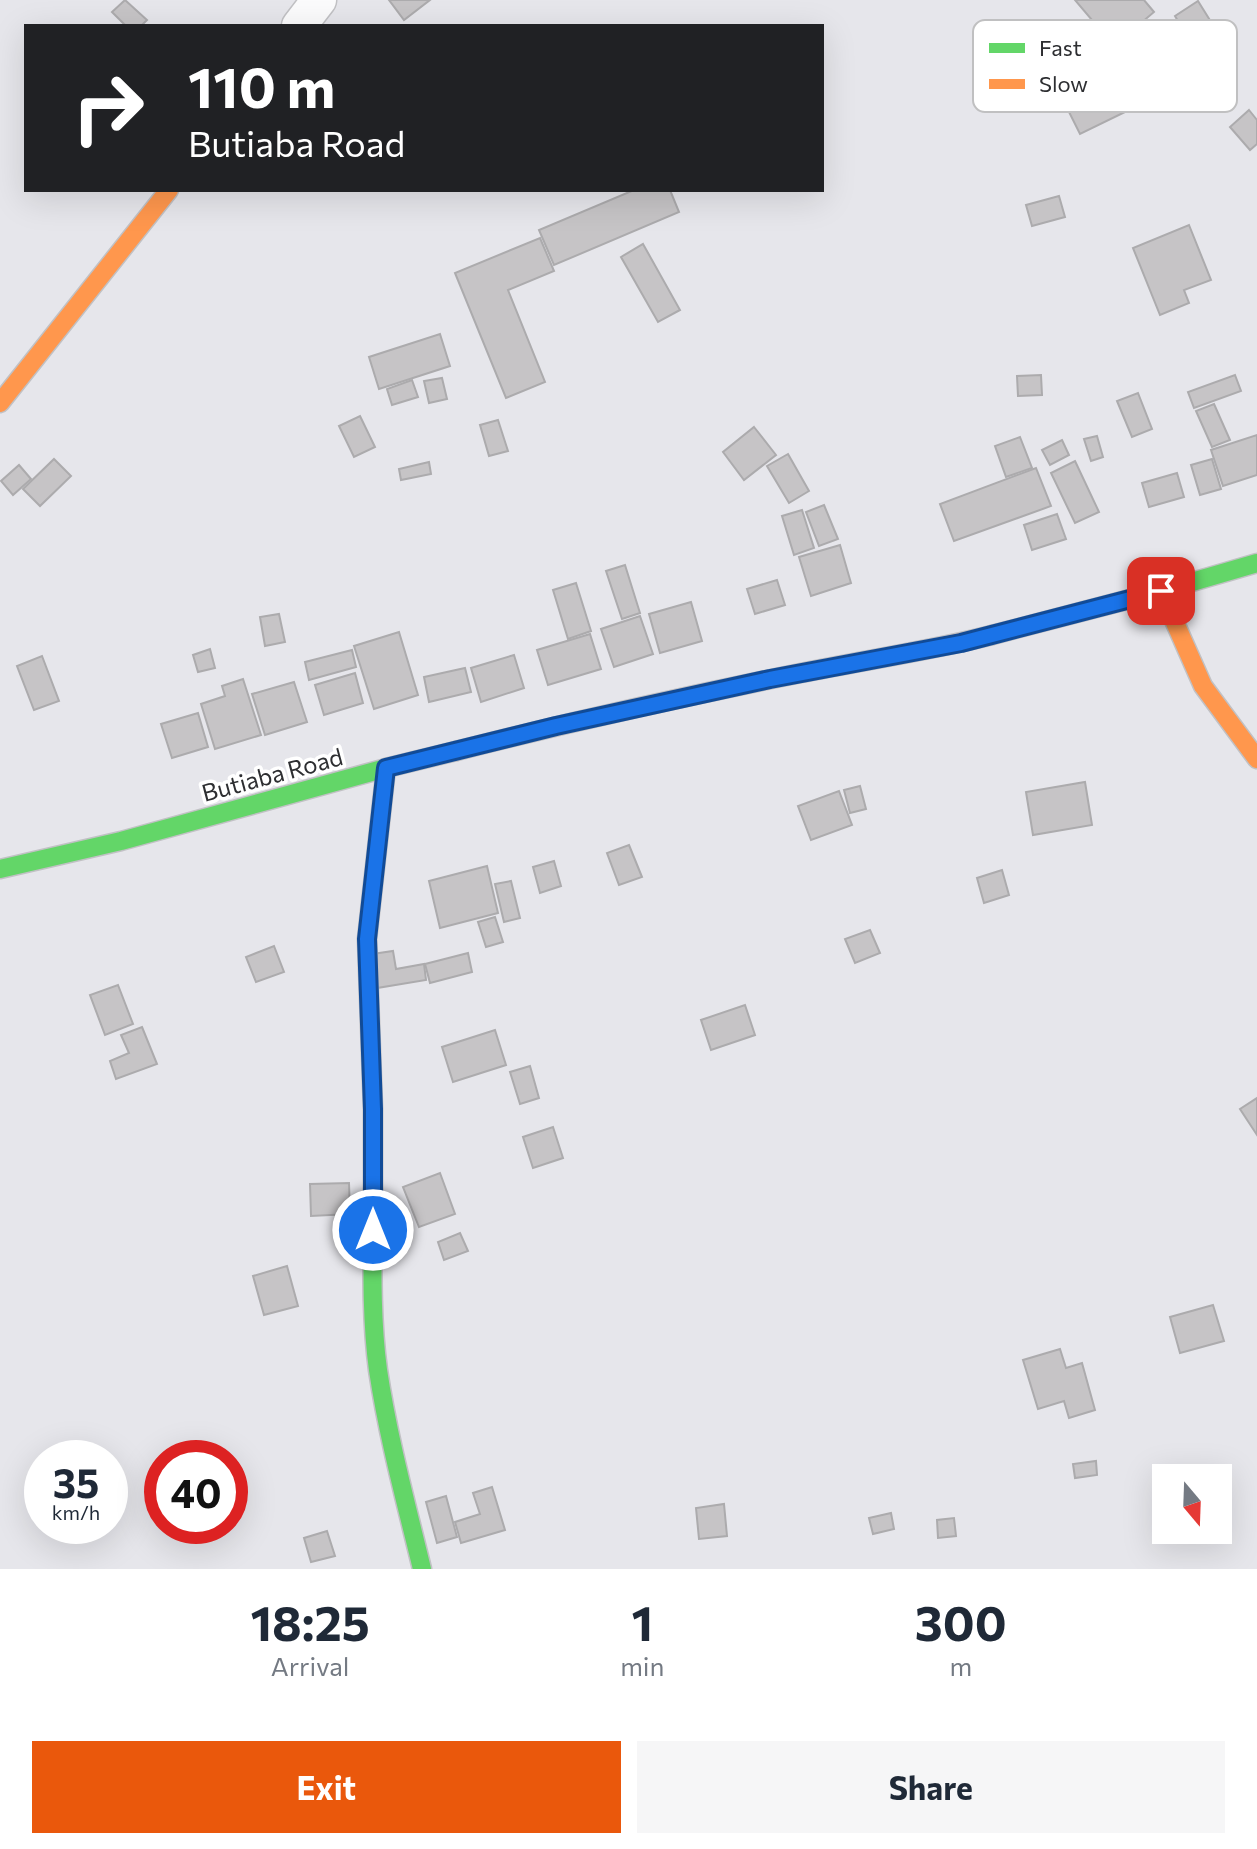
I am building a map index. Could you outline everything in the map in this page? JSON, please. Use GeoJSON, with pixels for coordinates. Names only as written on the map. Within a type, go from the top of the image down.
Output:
{"type":"FeatureCollection","features":[{"type":"Feature","properties":{"kind":"main road"},"geometry":{"type":"LineString","coordinates":[[0,403],[167,192]]}},
{"type":"Feature","properties":{"kind":"main road","name":"Butiaba Road"},"geometry":{"type":"LineString","coordinates":[[0,869],[121,841],[386,768],[556,726],[770,679],[961,643],[1257,563]]}},
{"type":"Feature","properties":{"kind":"main road"},"geometry":{"type":"LineString","coordinates":[[1161,591],[1203,686],[1257,759]]}},
{"type":"Feature","properties":{"kind":"main road"},"geometry":{"type":"LineString","coordinates":[[386,768],[367,939],[373,1109],[373,1290],[378,1367],[393,1449],[422,1569]]}},
{"type":"Feature","properties":{"kind":"street"},"geometry":{"type":"LineString","coordinates":[[301,24],[319,0]]}},
{"type":"Feature","properties":{"kind":"building"},"geometry":{"type":"Polygon","coordinates":[[[125,0],[147,20],[143,24],[124,24],[112,12],[125,0]]]}},
{"type":"Feature","properties":{"kind":"building"},"geometry":{"type":"Polygon","coordinates":[[[389,0],[430,0],[404,20],[389,0]]]}},
{"type":"Feature","properties":{"kind":"building"},"geometry":{"type":"Polygon","coordinates":[[[1075,0],[1144,0],[1154,12],[1145,20],[1092,20],[1075,0]]]}},
{"type":"Feature","properties":{"kind":"building"},"geometry":{"type":"Polygon","coordinates":[[[1198,1],[1210,20],[1177,20],[1175,16],[1198,1]]]}},
{"type":"Feature","properties":{"kind":"building"},"geometry":{"type":"Polygon","coordinates":[[[1249,110],[1257,120],[1257,144],[1250,150],[1230,127],[1249,110]]]}},
{"type":"Feature","properties":{"kind":"building"},"geometry":{"type":"Polygon","coordinates":[[[1069,112],[1125,112],[1080,134],[1069,112]]]}},
{"type":"Feature","properties":{"kind":"building"},"geometry":{"type":"Polygon","coordinates":[[[629,192],[671,192],[679,212],[554,265],[539,230],[629,192]]]}},
{"type":"Feature","properties":{"kind":"building"},"geometry":{"type":"Polygon","coordinates":[[[1059,196],[1065,217],[1032,226],[1026,205],[1059,196]]]}},
{"type":"Feature","properties":{"kind":"building"},"geometry":{"type":"Polygon","coordinates":[[[1189,225],[1211,280],[1184,290],[1189,303],[1160,315],[1133,248],[1189,225]]]}},
{"type":"Feature","properties":{"kind":"building"},"geometry":{"type":"Polygon","coordinates":[[[540,238],[554,271],[508,290],[545,382],[506,398],[455,273],[540,238]]]}},
{"type":"Feature","properties":{"kind":"building"},"geometry":{"type":"Polygon","coordinates":[[[643,244],[680,310],[658,322],[621,257],[643,244]]]}},
{"type":"Feature","properties":{"kind":"building"},"geometry":{"type":"Polygon","coordinates":[[[440,334],[450,366],[379,389],[369,357],[440,334]]]}},
{"type":"Feature","properties":{"kind":"building"},"geometry":{"type":"Polygon","coordinates":[[[1041,375],[1042,395],[1018,396],[1017,376],[1041,375]]]}},
{"type":"Feature","properties":{"kind":"building"},"geometry":{"type":"Polygon","coordinates":[[[1235,375],[1241,391],[1194,408],[1188,392],[1235,375]]]}},
{"type":"Feature","properties":{"kind":"building"},"geometry":{"type":"Polygon","coordinates":[[[442,378],[447,399],[429,403],[424,381],[442,378]]]}},
{"type":"Feature","properties":{"kind":"building"},"geometry":{"type":"Polygon","coordinates":[[[412,380],[418,397],[392,405],[387,389],[412,380]]]}},
{"type":"Feature","properties":{"kind":"building"},"geometry":{"type":"Polygon","coordinates":[[[1138,393],[1152,429],[1132,437],[1117,401],[1138,393]]]}},
{"type":"Feature","properties":{"kind":"building"},"geometry":{"type":"Polygon","coordinates":[[[1214,404],[1230,440],[1212,447],[1196,411],[1214,404]]]}},
{"type":"Feature","properties":{"kind":"building"},"geometry":{"type":"Polygon","coordinates":[[[360,416],[375,447],[354,457],[339,426],[360,416]]]}},
{"type":"Feature","properties":{"kind":"building"},"geometry":{"type":"Polygon","coordinates":[[[498,420],[508,451],[489,456],[480,425],[498,420]]]}},
{"type":"Feature","properties":{"kind":"building"},"geometry":{"type":"Polygon","coordinates":[[[754,427],[776,455],[744,480],[723,452],[754,427]]]}},
{"type":"Feature","properties":{"kind":"building"},"geometry":{"type":"Polygon","coordinates":[[[1257,435],[1257,475],[1223,486],[1211,450],[1257,435]]]}},
{"type":"Feature","properties":{"kind":"building"},"geometry":{"type":"Polygon","coordinates":[[[1097,436],[1103,457],[1091,461],[1084,439],[1097,436]]]}},
{"type":"Feature","properties":{"kind":"building"},"geometry":{"type":"Polygon","coordinates":[[[1020,437],[1032,468],[1006,477],[995,446],[1020,437]]]}},
{"type":"Feature","properties":{"kind":"building"},"geometry":{"type":"Polygon","coordinates":[[[1062,440],[1069,455],[1050,465],[1042,450],[1062,440]]]}},
{"type":"Feature","properties":{"kind":"building"},"geometry":{"type":"Polygon","coordinates":[[[788,454],[809,491],[789,503],[767,466],[788,454]]]}},
{"type":"Feature","properties":{"kind":"building"},"geometry":{"type":"Polygon","coordinates":[[[54,459],[71,476],[40,506],[23,489],[54,459]]]}},
{"type":"Feature","properties":{"kind":"building"},"geometry":{"type":"Polygon","coordinates":[[[1212,459],[1221,489],[1200,495],[1191,465],[1212,459]]]}},
{"type":"Feature","properties":{"kind":"building"},"geometry":{"type":"Polygon","coordinates":[[[1075,461],[1099,512],[1075,523],[1051,473],[1075,461]]]}},
{"type":"Feature","properties":{"kind":"building"},"geometry":{"type":"Polygon","coordinates":[[[429,462],[431,474],[401,480],[399,469],[429,462]]]}},
{"type":"Feature","properties":{"kind":"building"},"geometry":{"type":"Polygon","coordinates":[[[19,465],[31,479],[13,495],[1,481],[19,465]]]}},
{"type":"Feature","properties":{"kind":"building"},"geometry":{"type":"Polygon","coordinates":[[[1036,468],[1051,506],[954,541],[940,504],[1036,468]]]}},
{"type":"Feature","properties":{"kind":"building"},"geometry":{"type":"Polygon","coordinates":[[[1177,473],[1184,497],[1149,507],[1142,483],[1177,473]]]}},
{"type":"Feature","properties":{"kind":"building"},"geometry":{"type":"Polygon","coordinates":[[[824,505],[838,539],[819,546],[806,512],[824,505]]]}},
{"type":"Feature","properties":{"kind":"building"},"geometry":{"type":"Polygon","coordinates":[[[802,510],[814,548],[794,555],[782,516],[802,510]]]}},
{"type":"Feature","properties":{"kind":"building"},"geometry":{"type":"Polygon","coordinates":[[[1057,514],[1066,539],[1032,550],[1024,525],[1057,514]]]}},
{"type":"Feature","properties":{"kind":"building"},"geometry":{"type":"Polygon","coordinates":[[[840,545],[851,583],[811,596],[799,557],[840,545]]]}},
{"type":"Feature","properties":{"kind":"building"},"geometry":{"type":"Polygon","coordinates":[[[625,565],[640,613],[622,619],[606,571],[625,565]]]}},
{"type":"Feature","properties":{"kind":"building"},"geometry":{"type":"Polygon","coordinates":[[[777,580],[785,605],[755,614],[747,589],[777,580]]]}},
{"type":"Feature","properties":{"kind":"building"},"geometry":{"type":"Polygon","coordinates":[[[576,583],[591,631],[568,639],[553,590],[576,583]]]}},
{"type":"Feature","properties":{"kind":"building"},"geometry":{"type":"Polygon","coordinates":[[[691,602],[702,641],[660,653],[649,614],[691,602]]]}},
{"type":"Feature","properties":{"kind":"building"},"geometry":{"type":"Polygon","coordinates":[[[279,614],[285,642],[265,646],[260,617],[279,614]]]}},
{"type":"Feature","properties":{"kind":"building"},"geometry":{"type":"Polygon","coordinates":[[[640,616],[653,654],[614,667],[601,629],[640,616]]]}},
{"type":"Feature","properties":{"kind":"building"},"geometry":{"type":"Polygon","coordinates":[[[399,632],[418,695],[374,709],[354,646],[399,632]]]}},
{"type":"Feature","properties":{"kind":"building"},"geometry":{"type":"Polygon","coordinates":[[[590,634],[601,669],[548,685],[537,650],[590,634]]]}},
{"type":"Feature","properties":{"kind":"building"},"geometry":{"type":"Polygon","coordinates":[[[210,649],[215,668],[198,672],[193,655],[210,649]]]}},
{"type":"Feature","properties":{"kind":"building"},"geometry":{"type":"Polygon","coordinates":[[[352,650],[356,667],[309,680],[305,662],[352,650]]]}},
{"type":"Feature","properties":{"kind":"building"},"geometry":{"type":"Polygon","coordinates":[[[514,655],[524,688],[481,702],[471,668],[514,655]]]}},
{"type":"Feature","properties":{"kind":"building"},"geometry":{"type":"Polygon","coordinates":[[[42,656],[59,701],[34,710],[17,666],[42,656]]]}},
{"type":"Feature","properties":{"kind":"building"},"geometry":{"type":"Polygon","coordinates":[[[465,668],[471,692],[429,702],[424,677],[465,668]]]}},
{"type":"Feature","properties":{"kind":"building"},"geometry":{"type":"Polygon","coordinates":[[[355,673],[363,703],[324,715],[315,685],[355,673]]]}},
{"type":"Feature","properties":{"kind":"building"},"geometry":{"type":"Polygon","coordinates":[[[243,679],[261,735],[215,749],[201,704],[225,696],[222,686],[243,679]]]}},
{"type":"Feature","properties":{"kind":"building"},"geometry":{"type":"Polygon","coordinates":[[[294,682],[307,722],[265,735],[252,694],[294,682]]]}},
{"type":"Feature","properties":{"kind":"building"},"geometry":{"type":"Polygon","coordinates":[[[198,713],[208,747],[172,758],[161,724],[198,713]]]}},
{"type":"Feature","properties":{"kind":"building"},"geometry":{"type":"Polygon","coordinates":[[[1085,782],[1092,825],[1033,835],[1026,792],[1085,782]]]}},
{"type":"Feature","properties":{"kind":"building"},"geometry":{"type":"Polygon","coordinates":[[[860,786],[866,809],[850,813],[844,790],[860,786]]]}},
{"type":"Feature","properties":{"kind":"building"},"geometry":{"type":"Polygon","coordinates":[[[839,791],[852,825],[811,840],[798,806],[839,791]]]}},
{"type":"Feature","properties":{"kind":"building"},"geometry":{"type":"Polygon","coordinates":[[[629,845],[642,877],[619,885],[607,853],[629,845]]]}},
{"type":"Feature","properties":{"kind":"building"},"geometry":{"type":"Polygon","coordinates":[[[554,861],[561,886],[540,893],[533,867],[554,861]]]}},
{"type":"Feature","properties":{"kind":"building"},"geometry":{"type":"Polygon","coordinates":[[[487,866],[498,913],[440,928],[429,881],[487,866]]]}},
{"type":"Feature","properties":{"kind":"building"},"geometry":{"type":"Polygon","coordinates":[[[1002,870],[1009,895],[984,903],[977,878],[1002,870]]]}},
{"type":"Feature","properties":{"kind":"building"},"geometry":{"type":"Polygon","coordinates":[[[511,881],[520,918],[504,922],[495,884],[511,881]]]}},
{"type":"Feature","properties":{"kind":"building"},"geometry":{"type":"Polygon","coordinates":[[[495,917],[503,942],[486,947],[478,922],[495,917]]]}},
{"type":"Feature","properties":{"kind":"building"},"geometry":{"type":"Polygon","coordinates":[[[870,930],[880,953],[855,963],[845,939],[870,930]]]}},
{"type":"Feature","properties":{"kind":"building"},"geometry":{"type":"Polygon","coordinates":[[[274,946],[284,972],[256,982],[246,957],[274,946]]]}},
{"type":"Feature","properties":{"kind":"building"},"geometry":{"type":"Polygon","coordinates":[[[393,951],[396,969],[424,964],[426,980],[377,988],[372,954],[393,951]]]}},
{"type":"Feature","properties":{"kind":"building"},"geometry":{"type":"Polygon","coordinates":[[[468,953],[472,972],[430,983],[425,964],[468,953]]]}},
{"type":"Feature","properties":{"kind":"building"},"geometry":{"type":"Polygon","coordinates":[[[118,985],[133,1024],[105,1035],[90,995],[118,985]]]}},
{"type":"Feature","properties":{"kind":"building"},"geometry":{"type":"Polygon","coordinates":[[[745,1005],[755,1035],[711,1050],[701,1020],[745,1005]]]}},
{"type":"Feature","properties":{"kind":"building"},"geometry":{"type":"Polygon","coordinates":[[[142,1027],[157,1064],[116,1079],[110,1061],[129,1053],[121,1035],[142,1027]]]}},
{"type":"Feature","properties":{"kind":"building"},"geometry":{"type":"Polygon","coordinates":[[[495,1030],[506,1065],[453,1082],[442,1047],[495,1030]]]}},
{"type":"Feature","properties":{"kind":"building"},"geometry":{"type":"Polygon","coordinates":[[[530,1066],[539,1098],[520,1104],[510,1072],[530,1066]]]}},
{"type":"Feature","properties":{"kind":"building"},"geometry":{"type":"Polygon","coordinates":[[[1257,1098],[1257,1135],[1240,1109],[1257,1098]]]}},
{"type":"Feature","properties":{"kind":"building"},"geometry":{"type":"Polygon","coordinates":[[[553,1127],[563,1158],[533,1168],[523,1137],[553,1127]]]}},
{"type":"Feature","properties":{"kind":"building"},"geometry":{"type":"Polygon","coordinates":[[[440,1173],[455,1214],[419,1227],[403,1187],[440,1173]]]}},
{"type":"Feature","properties":{"kind":"building"},"geometry":{"type":"Polygon","coordinates":[[[349,1183],[350,1214],[311,1216],[310,1184],[349,1183]]]}},
{"type":"Feature","properties":{"kind":"building"},"geometry":{"type":"Polygon","coordinates":[[[460,1233],[468,1251],[444,1260],[438,1242],[460,1233]]]}},
{"type":"Feature","properties":{"kind":"building"},"geometry":{"type":"Polygon","coordinates":[[[287,1266],[298,1306],[264,1315],[253,1276],[287,1266]]]}},
{"type":"Feature","properties":{"kind":"building"},"geometry":{"type":"Polygon","coordinates":[[[1213,1305],[1224,1341],[1180,1353],[1170,1317],[1213,1305]]]}},
{"type":"Feature","properties":{"kind":"building"},"geometry":{"type":"Polygon","coordinates":[[[1060,1349],[1066,1368],[1082,1363],[1095,1410],[1069,1418],[1064,1401],[1038,1409],[1023,1360],[1060,1349]]]}},
{"type":"Feature","properties":{"kind":"building"},"geometry":{"type":"Polygon","coordinates":[[[1096,1461],[1097,1475],[1075,1478],[1073,1464],[1096,1461]]]}},
{"type":"Feature","properties":{"kind":"building"},"geometry":{"type":"Polygon","coordinates":[[[492,1487],[505,1530],[461,1543],[455,1522],[480,1514],[473,1493],[492,1487]]]}},
{"type":"Feature","properties":{"kind":"building"},"geometry":{"type":"Polygon","coordinates":[[[446,1496],[457,1537],[437,1543],[426,1502],[446,1496]]]}},
{"type":"Feature","properties":{"kind":"building"},"geometry":{"type":"Polygon","coordinates":[[[724,1504],[727,1536],[699,1539],[696,1508],[724,1504]]]}},
{"type":"Feature","properties":{"kind":"building"},"geometry":{"type":"Polygon","coordinates":[[[891,1513],[894,1529],[873,1534],[869,1518],[891,1513]]]}},
{"type":"Feature","properties":{"kind":"building"},"geometry":{"type":"Polygon","coordinates":[[[954,1518],[956,1536],[938,1538],[937,1520],[954,1518]]]}},
{"type":"Feature","properties":{"kind":"building"},"geometry":{"type":"Polygon","coordinates":[[[327,1531],[335,1556],[311,1562],[304,1538],[327,1531]]]}},
{"type":"Feature","properties":{"kind":"traffic: fast"},"geometry":{"type":"LineString","coordinates":[[992,635],[1257,563]]}},
{"type":"Feature","properties":{"kind":"traffic: fast"},"geometry":{"type":"LineString","coordinates":[[0,869],[121,841],[456,751]]}},
{"type":"Feature","properties":{"kind":"traffic: fast"},"geometry":{"type":"LineString","coordinates":[[373,1190],[375,1348],[392,1445],[422,1569]]}},
{"type":"Feature","properties":{"kind":"traffic: slow"},"geometry":{"type":"LineString","coordinates":[[0,403],[167,192]]}},
{"type":"Feature","properties":{"kind":"traffic: slow"},"geometry":{"type":"LineString","coordinates":[[1161,591],[1203,686],[1257,759]]}},
{"type":"Feature","properties":{"kind":"traffic: slow"},"geometry":{"type":"LineString","coordinates":[[456,751],[671,700],[992,635]]}},
{"type":"Feature","properties":{"kind":"traffic: slow"},"geometry":{"type":"LineString","coordinates":[[373,1190],[367,939],[386,768]]}},
{"type":"Feature","properties":{"kind":"route"},"geometry":{"type":"LineString","coordinates":[[373,1230],[373,1109],[367,939],[386,768],[556,726],[770,679],[961,643],[1161,591]]}}]}
